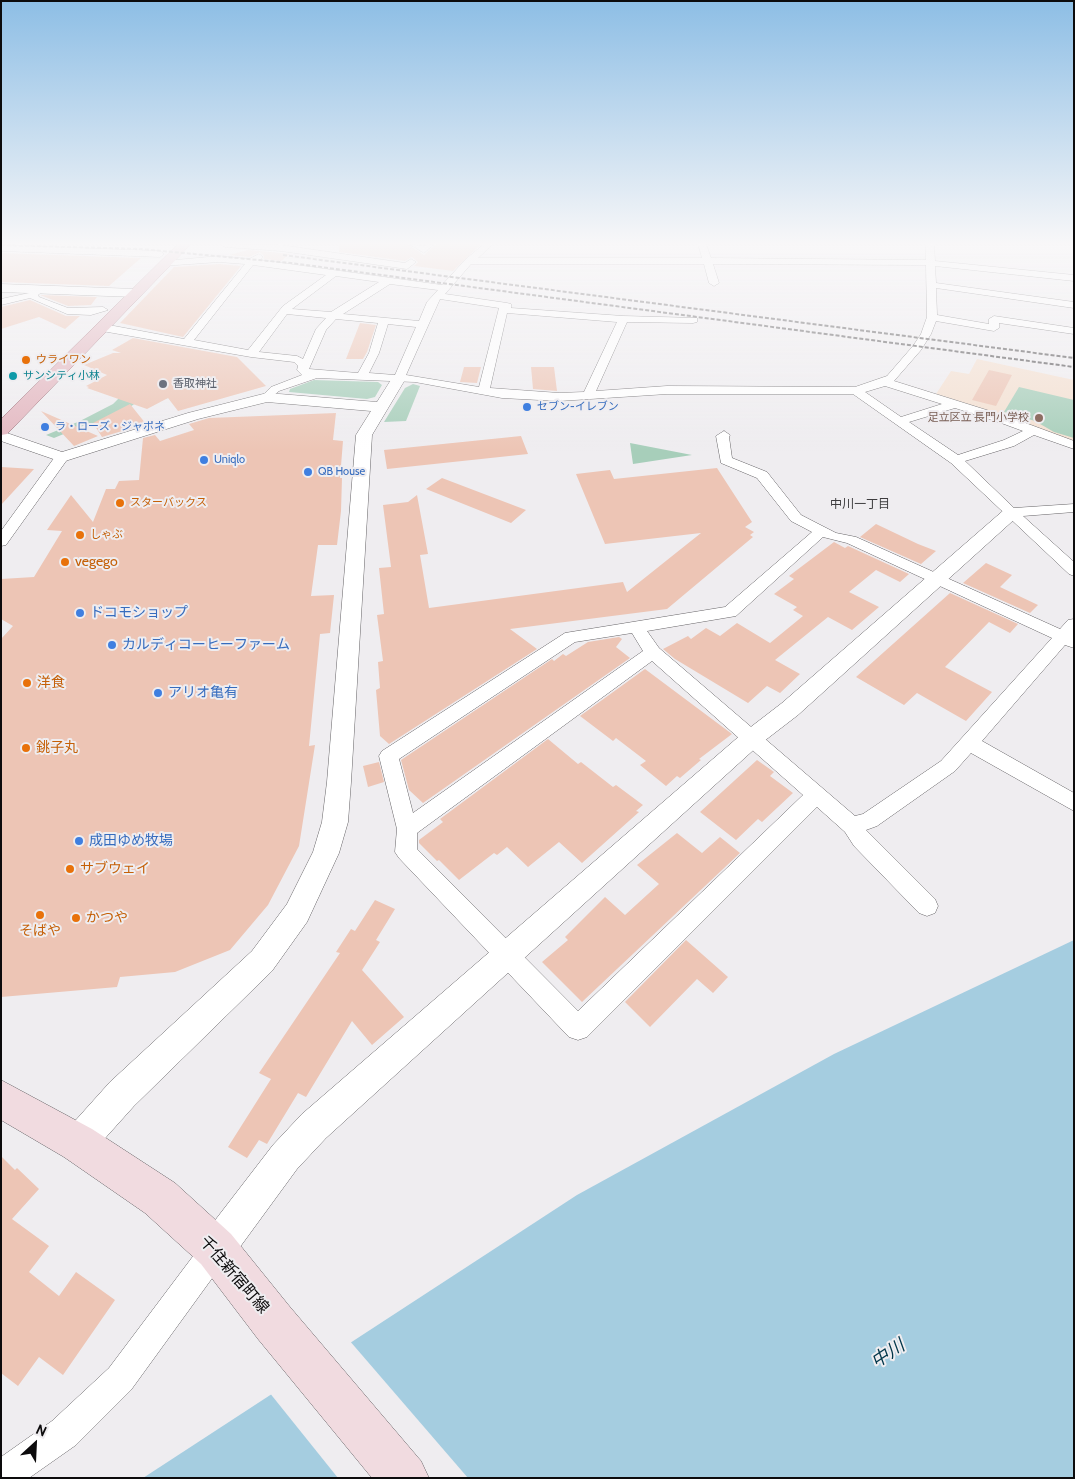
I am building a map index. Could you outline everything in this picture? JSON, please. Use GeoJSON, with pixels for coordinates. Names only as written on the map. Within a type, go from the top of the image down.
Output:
{"type":"FeatureCollection","features":[{"type":"Feature","properties":{"kind":"main road"},"geometry":{"type":"LineString","coordinates":[[1,409],[100,313]]}},
{"type":"Feature","properties":{"kind":"main road"},"geometry":{"type":"LineString","coordinates":[[1,430],[102,328],[113,313]]}},
{"type":"Feature","properties":{"kind":"main road","name":"千住新宿町線"},"geometry":{"type":"LineString","coordinates":[[1,1099],[78,1143],[160,1198],[216,1248],[274,1322],[404,1478]]}},
{"type":"Feature","properties":{"kind":"street"},"geometry":{"type":"LineString","coordinates":[[187,342],[210,313]]}},
{"type":"Feature","properties":{"kind":"street"},"geometry":{"type":"LineString","coordinates":[[251,354],[282,313]]}},
{"type":"Feature","properties":{"kind":"street"},"geometry":{"type":"LineString","coordinates":[[304,313],[421,324]]}},
{"type":"Feature","properties":{"kind":"street"},"geometry":{"type":"LineString","coordinates":[[339,313],[321,329],[310,357],[304,365],[303,370],[307,374],[399,378],[536,397],[667,390],[856,391],[885,382],[897,372],[917,348],[932,317],[932,313]]}},
{"type":"Feature","properties":{"kind":"street"},"geometry":{"type":"LineString","coordinates":[[78,1143],[122,1094],[262,961],[297,913],[326,853],[335,822],[339,782],[364,435],[399,378],[426,313]]}},
{"type":"Feature","properties":{"kind":"street"},"geometry":{"type":"LineString","coordinates":[[484,391],[502,313]]}},
{"type":"Feature","properties":{"kind":"street"},"geometry":{"type":"LineString","coordinates":[[564,313],[623,319],[693,320]]}},
{"type":"Feature","properties":{"kind":"street"},"geometry":{"type":"LineString","coordinates":[[932,317],[994,328],[994,318],[1074,332]]}},
{"type":"Feature","properties":{"kind":"street"},"geometry":{"type":"LineString","coordinates":[[590,394],[590,388],[623,319]]}},
{"type":"Feature","properties":{"kind":"street"},"geometry":{"type":"LineString","coordinates":[[362,376],[374,353],[384,320]]}},
{"type":"Feature","properties":{"kind":"street"},"geometry":{"type":"LineString","coordinates":[[102,328],[251,354],[297,359],[304,365]]}},
{"type":"Feature","properties":{"kind":"street"},"geometry":{"type":"LineString","coordinates":[[267,397],[275,389],[314,375]]}},
{"type":"Feature","properties":{"kind":"street"},"geometry":{"type":"LineString","coordinates":[[885,382],[1074,445]]}},
{"type":"Feature","properties":{"kind":"street"},"geometry":{"type":"LineString","coordinates":[[856,391],[956,460],[1074,571]]}},
{"type":"Feature","properties":{"kind":"street"},"geometry":{"type":"LineString","coordinates":[[1,436],[62,457],[193,416],[267,397],[381,407]]}},
{"type":"Feature","properties":{"kind":"street"},"geometry":{"type":"LineString","coordinates":[[900,421],[955,404]]}},
{"type":"Feature","properties":{"kind":"street"},"geometry":{"type":"LineString","coordinates":[[956,460],[1009,443],[1033,430]]}},
{"type":"Feature","properties":{"kind":"street"},"geometry":{"type":"LineString","coordinates":[[724,435],[722,436],[726,460],[762,475],[796,518],[822,531],[851,540],[936,580],[1070,634],[948,766],[870,820],[852,826]]}},
{"type":"Feature","properties":{"kind":"street"},"geometry":{"type":"LineString","coordinates":[[1,542],[62,457]]}},
{"type":"Feature","properties":{"kind":"street"},"geometry":{"type":"LineString","coordinates":[[1,1477],[64,1433],[120,1379],[285,1157],[314,1126],[751,739],[790,709],[1011,513],[1074,508]]}},
{"type":"Feature","properties":{"kind":"street"},"geometry":{"type":"LineString","coordinates":[[815,796],[578,1028],[406,852],[408,829],[389,756],[571,637],[730,612],[822,531]]}},
{"type":"Feature","properties":{"kind":"street"},"geometry":{"type":"LineString","coordinates":[[636,627],[653,652],[815,796],[852,826],[861,840],[927,906]]}},
{"type":"Feature","properties":{"kind":"street"},"geometry":{"type":"LineString","coordinates":[[408,829],[653,652]]}},
{"type":"Feature","properties":{"kind":"street"},"geometry":{"type":"LineString","coordinates":[[970,742],[1074,803]]}},
{"type":"Feature","properties":{"kind":"shaded area","name":"足立区立 長門小学校"},"geometry":{"type":"Polygon","coordinates":[[[977,359],[1074,380],[1074,442],[936,394],[951,371],[969,374],[977,359]]]}},
{"type":"Feature","properties":{"kind":"green space"},"geometry":{"type":"Polygon","coordinates":[[[314,380],[378,382],[382,385],[375,397],[367,399],[289,392],[290,389],[314,380]]]}},
{"type":"Feature","properties":{"kind":"green space"},"geometry":{"type":"Polygon","coordinates":[[[413,384],[420,386],[406,421],[384,422],[405,388],[413,384]]]}},
{"type":"Feature","properties":{"kind":"green space"},"geometry":{"type":"Polygon","coordinates":[[[1019,387],[1074,400],[1074,438],[1054,432],[1035,421],[1004,412],[1019,387]]]}},
{"type":"Feature","properties":{"kind":"green space"},"geometry":{"type":"Polygon","coordinates":[[[119,398],[168,398],[148,404],[137,402],[105,425],[88,424],[54,438],[46,435],[80,421],[113,404],[119,398]]]}},
{"type":"Feature","properties":{"kind":"green space"},"geometry":{"type":"Polygon","coordinates":[[[630,443],[692,455],[633,464],[630,443]]]}},
{"type":"Feature","properties":{"kind":"water","name":"中川"},"geometry":{"type":"Polygon","coordinates":[[[1074,940],[1074,1478],[143,1478],[577,1195],[834,1054],[1074,940]]]}},
{"type":"Feature","properties":{"kind":"pier"},"geometry":{"type":"Polygon","coordinates":[[[349,1340],[468,1478],[338,1478],[269,1392],[349,1340]]]}},
{"type":"Feature","properties":{"kind":"building"},"geometry":{"type":"Polygon","coordinates":[[[1,313],[59,313],[66,316],[80,316],[65,329],[39,317],[1,329],[1,313]]]}},
{"type":"Feature","properties":{"kind":"building"},"geometry":{"type":"Polygon","coordinates":[[[130,313],[203,313],[183,337],[120,323],[130,313]]]}},
{"type":"Feature","properties":{"kind":"building"},"geometry":{"type":"Polygon","coordinates":[[[360,323],[376,325],[367,352],[363,359],[346,359],[360,323]]]}},
{"type":"Feature","properties":{"kind":"building"},"geometry":{"type":"Polygon","coordinates":[[[133,338],[237,357],[266,386],[178,411],[168,398],[147,409],[87,388],[89,387],[86,386],[107,375],[84,365],[113,353],[121,353],[112,350],[133,338]]]}},
{"type":"Feature","properties":{"kind":"building"},"geometry":{"type":"Polygon","coordinates":[[[464,367],[481,367],[477,383],[460,382],[464,367]]]}},
{"type":"Feature","properties":{"kind":"building"},"geometry":{"type":"Polygon","coordinates":[[[531,367],[554,367],[557,391],[533,389],[531,367]]]}},
{"type":"Feature","properties":{"kind":"building"},"geometry":{"type":"Polygon","coordinates":[[[989,370],[1012,375],[996,406],[972,400],[989,370]]]}},
{"type":"Feature","properties":{"kind":"building"},"geometry":{"type":"Polygon","coordinates":[[[130,404],[146,424],[102,437],[93,423],[130,404]]]}},
{"type":"Feature","properties":{"kind":"building"},"geometry":{"type":"Polygon","coordinates":[[[41,411],[98,436],[74,446],[41,411]]]}},
{"type":"Feature","properties":{"kind":"building","name":"アリオ亀有"},"geometry":{"type":"Polygon","coordinates":[[[336,413],[333,440],[343,441],[340,478],[342,478],[341,511],[337,545],[318,545],[311,596],[334,595],[330,633],[320,634],[309,746],[315,745],[299,846],[268,905],[230,950],[175,972],[120,977],[117,987],[1,997],[1,639],[13,626],[1,619],[1,579],[34,577],[62,531],[47,530],[71,495],[93,522],[106,489],[115,489],[119,481],[139,480],[143,438],[155,435],[160,441],[194,430],[189,424],[209,418],[336,413]]]}},
{"type":"Feature","properties":{"kind":"building"},"geometry":{"type":"Polygon","coordinates":[[[521,436],[528,454],[387,469],[384,450],[521,436]]]}},
{"type":"Feature","properties":{"kind":"building"},"geometry":{"type":"Polygon","coordinates":[[[1,467],[34,469],[1,505],[1,467]]]}},
{"type":"Feature","properties":{"kind":"building"},"geometry":{"type":"Polygon","coordinates":[[[717,468],[752,522],[745,527],[754,532],[750,535],[753,537],[667,609],[510,629],[537,649],[389,744],[380,736],[376,690],[380,688],[378,662],[383,661],[377,615],[384,614],[379,568],[391,567],[383,505],[408,502],[417,495],[428,554],[420,555],[429,608],[623,582],[627,592],[701,533],[605,544],[576,474],[610,470],[614,479],[717,468]]]}},
{"type":"Feature","properties":{"kind":"building"},"geometry":{"type":"Polygon","coordinates":[[[442,478],[526,510],[511,523],[426,489],[442,478]]]}},
{"type":"Feature","properties":{"kind":"building"},"geometry":{"type":"Polygon","coordinates":[[[876,524],[936,551],[921,564],[860,537],[876,524]]]}},
{"type":"Feature","properties":{"kind":"building"},"geometry":{"type":"Polygon","coordinates":[[[834,542],[845,548],[848,546],[909,574],[900,582],[876,570],[849,592],[879,607],[852,630],[828,617],[775,660],[800,674],[780,693],[767,686],[748,703],[675,659],[663,649],[688,636],[691,639],[706,628],[720,636],[737,623],[770,643],[803,616],[793,610],[797,607],[774,594],[794,579],[789,576],[834,542]]]}},
{"type":"Feature","properties":{"kind":"building"},"geometry":{"type":"Polygon","coordinates":[[[986,563],[1012,575],[1000,587],[1038,605],[1030,613],[963,583],[986,563]]]}},
{"type":"Feature","properties":{"kind":"building"},"geometry":{"type":"Polygon","coordinates":[[[950,593],[1018,624],[1010,633],[989,622],[945,667],[992,692],[966,721],[917,693],[904,705],[856,677],[950,593]]]}},
{"type":"Feature","properties":{"kind":"building"},"geometry":{"type":"Polygon","coordinates":[[[619,637],[622,639],[616,647],[630,658],[423,803],[409,790],[401,760],[552,659],[554,661],[563,654],[566,656],[588,642],[619,637]]]}},
{"type":"Feature","properties":{"kind":"building"},"geometry":{"type":"Polygon","coordinates":[[[645,669],[732,734],[699,759],[701,760],[680,778],[677,776],[666,786],[640,765],[646,761],[616,738],[613,741],[580,716],[645,669]]]}},
{"type":"Feature","properties":{"kind":"building"},"geometry":{"type":"Polygon","coordinates":[[[548,739],[578,764],[581,762],[613,787],[616,785],[643,805],[636,811],[639,812],[582,863],[559,842],[528,867],[507,847],[497,855],[494,853],[459,880],[419,843],[419,840],[443,822],[440,819],[548,739]]]}},
{"type":"Feature","properties":{"kind":"building"},"geometry":{"type":"Polygon","coordinates":[[[757,760],[774,772],[770,776],[793,793],[762,822],[758,819],[736,840],[700,812],[757,760]]]}},
{"type":"Feature","properties":{"kind":"building"},"geometry":{"type":"Polygon","coordinates":[[[379,762],[384,782],[368,787],[363,766],[379,762]]]}},
{"type":"Feature","properties":{"kind":"building"},"geometry":{"type":"Polygon","coordinates":[[[677,833],[702,853],[720,837],[740,853],[582,1002],[542,962],[568,940],[565,937],[605,897],[625,915],[659,884],[637,865],[677,833]]]}},
{"type":"Feature","properties":{"kind":"building"},"geometry":{"type":"Polygon","coordinates":[[[375,900],[395,909],[376,940],[380,942],[362,970],[404,1017],[372,1045],[352,1021],[306,1097],[298,1093],[267,1144],[259,1140],[247,1158],[228,1147],[271,1079],[259,1073],[340,953],[336,952],[351,929],[355,931],[375,900]]]}},
{"type":"Feature","properties":{"kind":"building"},"geometry":{"type":"Polygon","coordinates":[[[686,940],[728,977],[713,993],[697,979],[650,1027],[625,1002],[686,940]]]}},
{"type":"Feature","properties":{"kind":"building"},"geometry":{"type":"Polygon","coordinates":[[[1,1156],[39,1189],[12,1219],[49,1246],[29,1272],[59,1296],[76,1272],[115,1300],[63,1375],[39,1357],[18,1386],[1,1373],[1,1156]]]}},
{"type":"Feature","properties":{"kind":"railway"},"geometry":{"type":"LineString","coordinates":[[668,313],[1074,367]]}},
{"type":"Feature","properties":{"kind":"railway"},"geometry":{"type":"LineString","coordinates":[[729,313],[1074,358]]}},
{"type":"Feature","properties":{"kind":"place","name":"ウライワン"},"geometry":{"type":"Point","coordinates":[26,360]}},
{"type":"Feature","properties":{"kind":"place","name":"サンシティ小林"},"geometry":{"type":"Point","coordinates":[13,376]}},
{"type":"Feature","properties":{"kind":"place","name":"香取神社"},"geometry":{"type":"Point","coordinates":[163,384]}},
{"type":"Feature","properties":{"kind":"place","name":"セブン-イレブン"},"geometry":{"type":"Point","coordinates":[527,407]}},
{"type":"Feature","properties":{"kind":"place","name":"足立区立 長門小学校"},"geometry":{"type":"Point","coordinates":[1039,418]}},
{"type":"Feature","properties":{"kind":"place","name":"ラ・ローズ・ジャポネ"},"geometry":{"type":"Point","coordinates":[45,427]}},
{"type":"Feature","properties":{"kind":"place","name":"Uniqlo"},"geometry":{"type":"Point","coordinates":[204,460]}},
{"type":"Feature","properties":{"kind":"place","name":"QB House"},"geometry":{"type":"Point","coordinates":[308,472]}},
{"type":"Feature","properties":{"kind":"place","name":"スターバックス"},"geometry":{"type":"Point","coordinates":[120,503]}},
{"type":"Feature","properties":{"kind":"place","name":"しゃぶ"},"geometry":{"type":"Point","coordinates":[80,535]}},
{"type":"Feature","properties":{"kind":"place","name":"vegego"},"geometry":{"type":"Point","coordinates":[65,562]}},
{"type":"Feature","properties":{"kind":"place","name":"ドコモショップ"},"geometry":{"type":"Point","coordinates":[80,613]}},
{"type":"Feature","properties":{"kind":"place","name":"カルディコーヒーファーム"},"geometry":{"type":"Point","coordinates":[112,645]}},
{"type":"Feature","properties":{"kind":"place","name":"洋食"},"geometry":{"type":"Point","coordinates":[27,683]}},
{"type":"Feature","properties":{"kind":"place","name":"アリオ亀有"},"geometry":{"type":"Point","coordinates":[158,693]}},
{"type":"Feature","properties":{"kind":"place","name":"銚子丸"},"geometry":{"type":"Point","coordinates":[26,748]}},
{"type":"Feature","properties":{"kind":"place","name":"成田ゆめ牧場"},"geometry":{"type":"Point","coordinates":[79,841]}},
{"type":"Feature","properties":{"kind":"place","name":"サブウェイ"},"geometry":{"type":"Point","coordinates":[70,869]}},
{"type":"Feature","properties":{"kind":"place","name":"そばや"},"geometry":{"type":"Point","coordinates":[40,915]}},
{"type":"Feature","properties":{"kind":"place","name":"かつや"},"geometry":{"type":"Point","coordinates":[76,918]}},
{"type":"Feature","properties":{"kind":"district","name":"中川一丁目"},"geometry":{"type":"Point","coordinates":[860,504]}}]}
